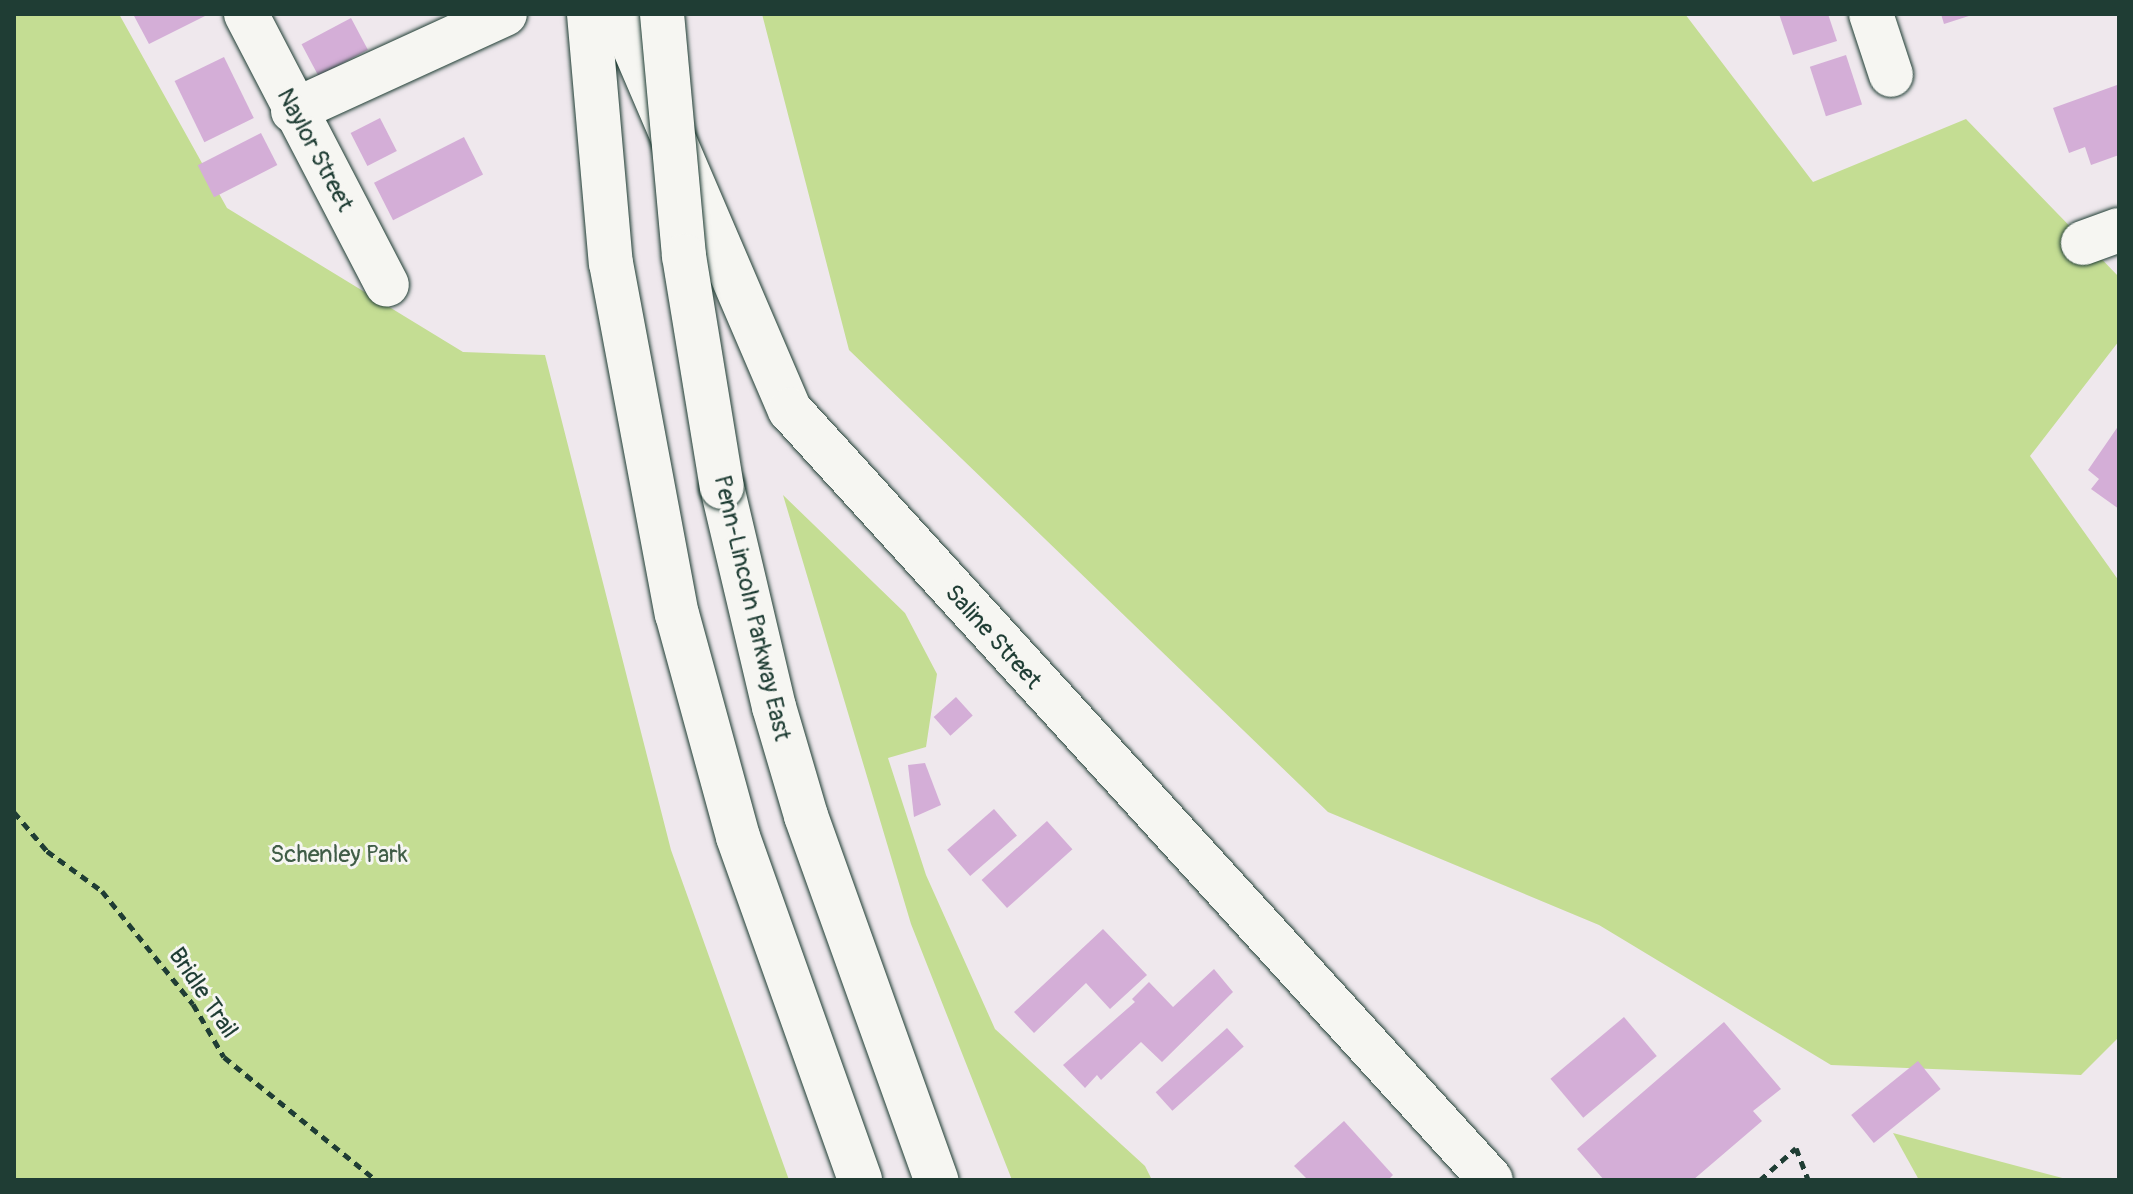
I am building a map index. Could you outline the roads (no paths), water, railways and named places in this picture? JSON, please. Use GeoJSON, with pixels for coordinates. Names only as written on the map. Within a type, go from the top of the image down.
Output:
{"type":"FeatureCollection","features":[{"type":"Feature","properties":{"kind":"main road","name":"Naylor Street"},"geometry":{"type":"LineString","coordinates":[[246,14],[293,111],[387,285]]}},
{"type":"Feature","properties":{"kind":"main road"},"geometry":{"type":"LineString","coordinates":[[293,111],[505,14]]}},
{"type":"Feature","properties":{"kind":"main road"},"geometry":{"type":"LineString","coordinates":[[589,14],[611,263],[652,501],[702,712],[738,837],[860,1180]]}},
{"type":"Feature","properties":{"kind":"main road","name":"Saline Street"},"geometry":{"type":"LineString","coordinates":[[620,14],[773,378],[797,419],[1491,1180]]}},
{"type":"Feature","properties":{"kind":"main road","name":"Penn-Lincoln Parkway East"},"geometry":{"type":"LineString","coordinates":[[662,14],[684,256],[722,487],[774,707],[806,816],[936,1180]]}},
{"type":"Feature","properties":{"kind":"main road"},"geometry":{"type":"LineString","coordinates":[[1871,14],[1891,75]]}},
{"type":"Feature","properties":{"kind":"park label","name":"Schenley Park"},"geometry":{"type":"Point","coordinates":[339,855]}}]}
